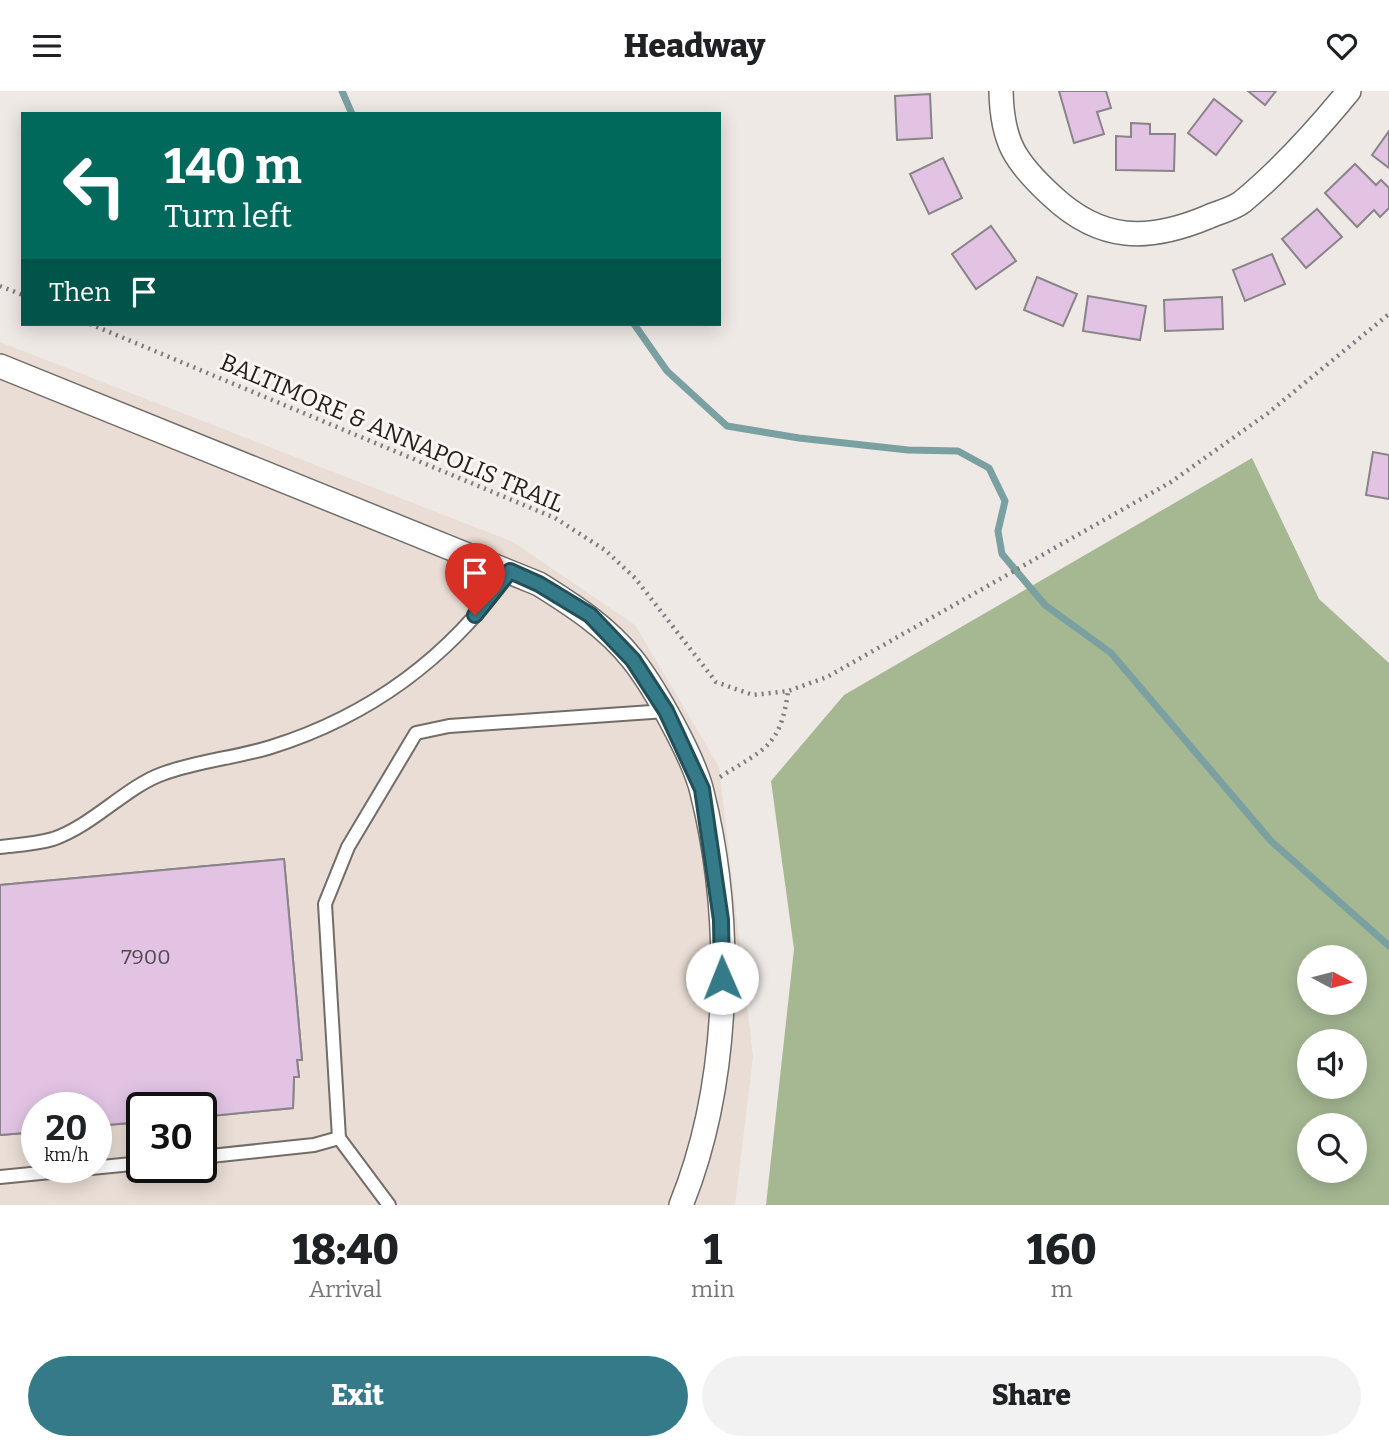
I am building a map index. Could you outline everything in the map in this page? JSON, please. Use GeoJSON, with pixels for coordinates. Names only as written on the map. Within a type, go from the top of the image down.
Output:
{"type":"FeatureCollection","features":[{"type":"Feature","properties":{"kind":"street"},"geometry":{"type":"LineString","coordinates":[[1001,91],[1001,126],[1024,170],[1064,208],[1102,229],[1148,236],[1195,222],[1240,204],[1318,129],[1349,91]]}},
{"type":"Feature","properties":{"kind":"street"},"geometry":{"type":"LineString","coordinates":[[0,366],[539,584],[590,615],[633,660],[666,711],[702,789],[721,920],[723,993],[719,1053],[705,1127],[681,1205]]}},
{"type":"Feature","properties":{"kind":"lane"},"geometry":{"type":"LineString","coordinates":[[0,847],[53,839],[161,774],[270,747],[326,727],[375,702],[431,661],[490,600],[510,571]]}},
{"type":"Feature","properties":{"kind":"lane"},"geometry":{"type":"LineString","coordinates":[[389,1205],[339,1138],[325,904],[348,847],[404,749],[416,733],[449,726],[666,711]]}},
{"type":"Feature","properties":{"kind":"lane"},"geometry":{"type":"LineString","coordinates":[[217,1155],[314,1145],[339,1138]]}},
{"type":"Feature","properties":{"kind":"lane"},"geometry":{"type":"LineString","coordinates":[[0,1177],[126,1165]]}},
{"type":"Feature","properties":{"kind":"path"},"geometry":{"type":"LineString","coordinates":[[0,286],[21,295]]}},
{"type":"Feature","properties":{"kind":"path","name":"BALTIMORE & ANNAPOLIS TRAIL"},"geometry":{"type":"LineString","coordinates":[[95,326],[555,518],[605,550],[635,578],[716,682],[753,695],[788,691],[827,677],[1171,482],[1268,413],[1389,314]]}},
{"type":"Feature","properties":{"kind":"path"},"geometry":{"type":"LineString","coordinates":[[702,789],[770,744],[782,728],[788,691]]}},
{"type":"Feature","properties":{"kind":"shaded area"},"geometry":{"type":"Polygon","coordinates":[[[0,342],[513,542],[635,625],[719,767],[753,1057],[735,1205],[0,1205],[0,342]]]}},
{"type":"Feature","properties":{"kind":"green space"},"geometry":{"type":"Polygon","coordinates":[[[1252,458],[1319,599],[1389,663],[1389,1205],[766,1205],[794,949],[771,781],[844,695],[1252,458]]]}},
{"type":"Feature","properties":{"kind":"building"},"geometry":{"type":"Polygon","coordinates":[[[1059,91],[1106,91],[1111,108],[1097,112],[1104,134],[1074,143],[1059,91]]]}},
{"type":"Feature","properties":{"kind":"building"},"geometry":{"type":"Polygon","coordinates":[[[1248,91],[1276,91],[1265,105],[1248,91]]]}},
{"type":"Feature","properties":{"kind":"building"},"geometry":{"type":"Polygon","coordinates":[[[930,94],[932,138],[897,140],[895,96],[930,94]]]}},
{"type":"Feature","properties":{"kind":"building"},"geometry":{"type":"Polygon","coordinates":[[[1214,99],[1242,121],[1216,155],[1188,133],[1214,99]]]}},
{"type":"Feature","properties":{"kind":"building"},"geometry":{"type":"Polygon","coordinates":[[[1131,123],[1150,124],[1150,134],[1175,134],[1174,171],[1116,170],[1116,136],[1131,137],[1131,123]]]}},
{"type":"Feature","properties":{"kind":"building"},"geometry":{"type":"Polygon","coordinates":[[[1389,131],[1389,168],[1372,155],[1389,131]]]}},
{"type":"Feature","properties":{"kind":"building"},"geometry":{"type":"Polygon","coordinates":[[[943,158],[962,198],[929,214],[910,174],[943,158]]]}},
{"type":"Feature","properties":{"kind":"building"},"geometry":{"type":"Polygon","coordinates":[[[1355,164],[1376,185],[1381,180],[1389,188],[1389,208],[1380,217],[1374,210],[1357,227],[1325,193],[1355,164]]]}},
{"type":"Feature","properties":{"kind":"building"},"geometry":{"type":"Polygon","coordinates":[[[1317,209],[1342,237],[1306,268],[1282,239],[1317,209]]]}},
{"type":"Feature","properties":{"kind":"building"},"geometry":{"type":"Polygon","coordinates":[[[991,226],[1016,261],[976,289],[952,254],[991,226]]]}},
{"type":"Feature","properties":{"kind":"building"},"geometry":{"type":"Polygon","coordinates":[[[1272,254],[1285,284],[1245,301],[1233,270],[1272,254]]]}},
{"type":"Feature","properties":{"kind":"building"},"geometry":{"type":"Polygon","coordinates":[[[1037,277],[1077,294],[1063,326],[1024,310],[1037,277]]]}},
{"type":"Feature","properties":{"kind":"building"},"geometry":{"type":"Polygon","coordinates":[[[1088,296],[1146,306],[1140,340],[1083,331],[1088,296]]]}},
{"type":"Feature","properties":{"kind":"building"},"geometry":{"type":"Polygon","coordinates":[[[1222,297],[1223,329],[1165,331],[1164,300],[1222,297]]]}},
{"type":"Feature","properties":{"kind":"building"},"geometry":{"type":"Polygon","coordinates":[[[1373,452],[1389,455],[1389,499],[1366,495],[1373,452]]]}},
{"type":"Feature","properties":{"kind":"building"},"geometry":{"type":"Polygon","coordinates":[[[284,859],[302,1060],[297,1060],[299,1077],[294,1077],[293,1108],[217,1115],[217,1092],[126,1092],[126,1123],[112,1125],[112,1092],[21,1092],[21,1133],[0,1135],[0,885],[284,859]]]}},
{"type":"Feature","properties":{"kind":"building"},"geometry":{"type":"Polygon","coordinates":[[[284,859],[302,1060],[297,1060],[299,1077],[294,1077],[293,1108],[217,1115],[217,1092],[126,1092],[126,1123],[112,1125],[112,1092],[21,1092],[21,1133],[0,1135],[0,885],[284,859]]]}},
{"type":"Feature","properties":{"kind":"waterway"},"geometry":{"type":"LineString","coordinates":[[342,91],[351,112]]}},
{"type":"Feature","properties":{"kind":"waterway"},"geometry":{"type":"LineString","coordinates":[[635,326],[667,371],[727,426],[799,438],[908,450],[958,451],[989,468],[1005,501],[998,531],[1002,554],[1045,605],[1111,653],[1271,841],[1389,946]]}},
{"type":"Feature","properties":{"kind":"route"},"geometry":{"type":"LineString","coordinates":[[475,615],[490,600],[510,571],[539,584],[590,615],[633,660],[666,711],[702,789],[721,920],[722,978]]}}]}
